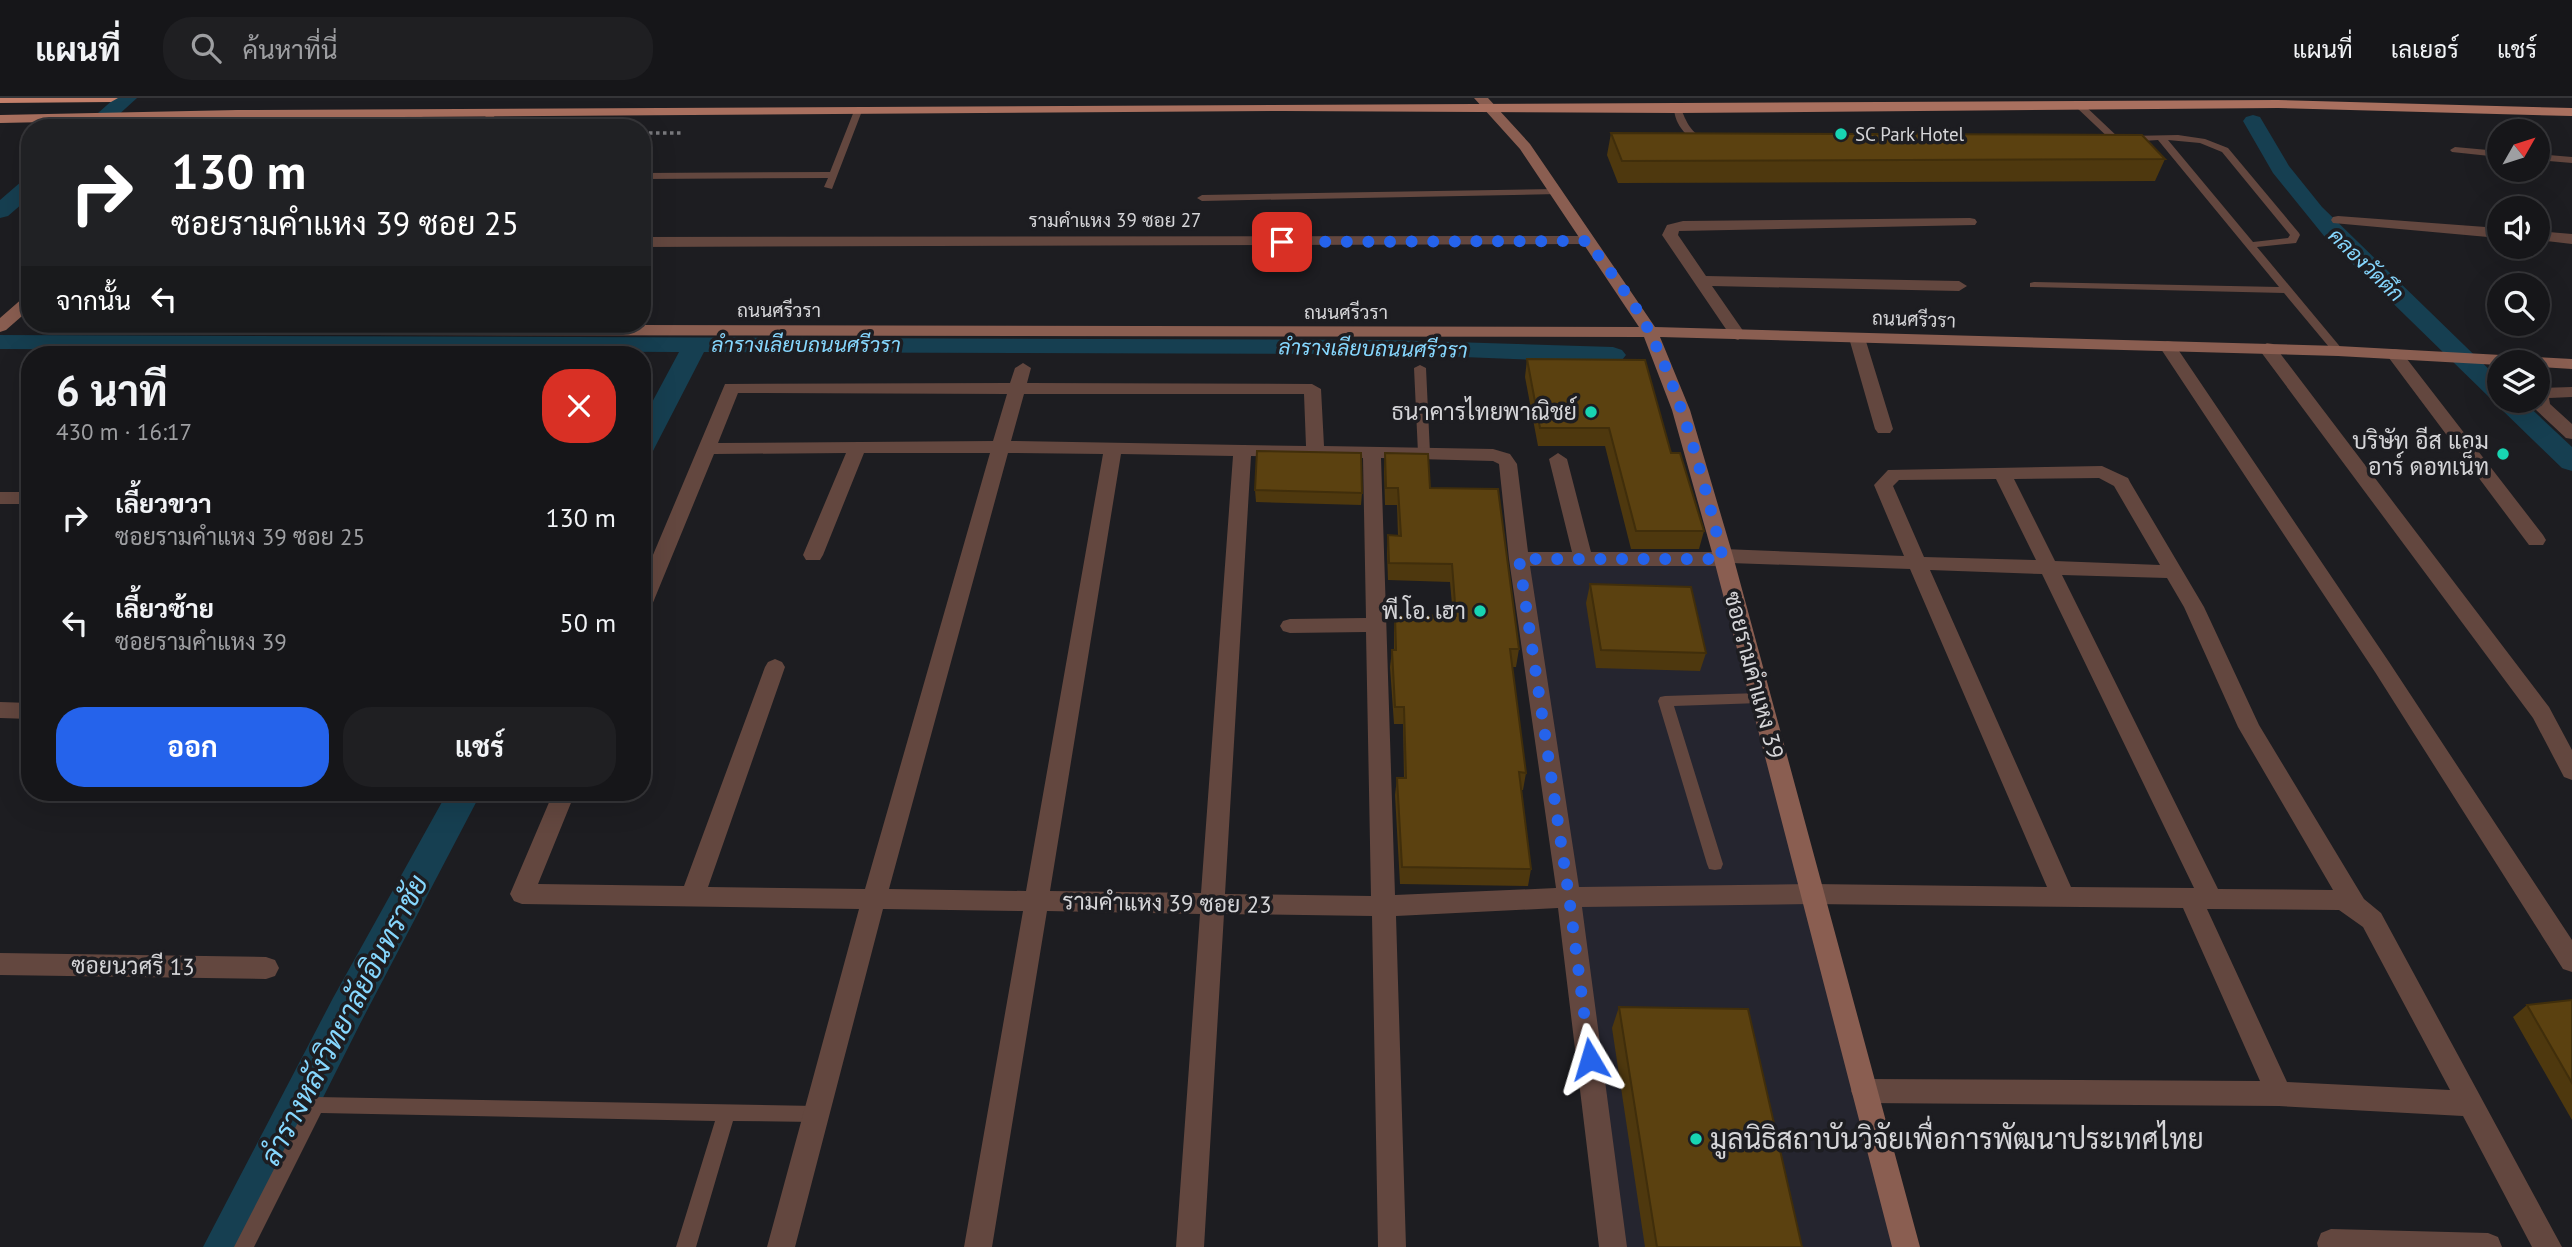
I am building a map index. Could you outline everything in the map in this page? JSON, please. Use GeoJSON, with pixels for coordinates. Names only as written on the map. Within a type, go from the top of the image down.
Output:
{"type":"FeatureCollection","features":[{"type":"Feature","properties":{"kind":"highway"},"geometry":{"type":"LineString","coordinates":[[0,99],[111,98]]}},
{"type":"Feature","properties":{"kind":"main road"},"geometry":{"type":"LineString","coordinates":[[1284,107],[1317,98]]}},
{"type":"Feature","properties":{"kind":"main road"},"geometry":{"type":"LineString","coordinates":[[1618,98],[1672,109]]}},
{"type":"Feature","properties":{"kind":"main road"},"geometry":{"type":"LineString","coordinates":[[314,119],[493,113],[1486,103],[1672,109],[2392,105],[2572,112]]}},
{"type":"Feature","properties":{"kind":"main road"},"geometry":{"type":"LineString","coordinates":[[0,119],[238,114],[261,119]]}},
{"type":"Feature","properties":{"kind":"street","name":"ซอยรามคำแหง 39"},"geometry":{"type":"LineString","coordinates":[[1486,103],[1525,147],[1650,332],[1681,410],[1723,557],[1906,1247]]}},
{"type":"Feature","properties":{"kind":"street"},"geometry":{"type":"LineString","coordinates":[[233,119],[238,114]]}},
{"type":"Feature","properties":{"kind":"street"},"geometry":{"type":"LineString","coordinates":[[2339,220],[2487,232]]}},
{"type":"Feature","properties":{"kind":"street"},"geometry":{"type":"LineString","coordinates":[[1738,335],[1670,235],[1672,228],[1683,225],[1970,222]]}},
{"type":"Feature","properties":{"kind":"street"},"geometry":{"type":"LineString","coordinates":[[2550,237],[2572,239]]}},
{"type":"Feature","properties":{"kind":"street","name":"รามคำแหง 39 ซอย 27"},"geometry":{"type":"LineString","coordinates":[[651,242],[1588,241]]}},
{"type":"Feature","properties":{"kind":"street"},"geometry":{"type":"LineString","coordinates":[[1701,281],[1959,286]]}},
{"type":"Feature","properties":{"kind":"street"},"geometry":{"type":"LineString","coordinates":[[2,323],[21,307]]}},
{"type":"Feature","properties":{"kind":"street"},"geometry":{"type":"LineString","coordinates":[[2,323],[21,322]]}},
{"type":"Feature","properties":{"kind":"street","name":"ถนนศรีวรา"},"geometry":{"type":"LineString","coordinates":[[651,328],[1650,332],[2267,348],[2572,364]]}},
{"type":"Feature","properties":{"kind":"street"},"geometry":{"type":"LineString","coordinates":[[1857,338],[1884,429]]}},
{"type":"Feature","properties":{"kind":"street"},"geometry":{"type":"LineString","coordinates":[[2167,346],[2382,667],[2572,961]]}},
{"type":"Feature","properties":{"kind":"street"},"geometry":{"type":"LineString","coordinates":[[2267,348],[2541,713],[2572,771]]}},
{"type":"Feature","properties":{"kind":"street"},"geometry":{"type":"LineString","coordinates":[[2394,354],[2536,540]]}},
{"type":"Feature","properties":{"kind":"street"},"geometry":{"type":"LineString","coordinates":[[781,1247],[874,899],[1023,368]]}},
{"type":"Feature","properties":{"kind":"street"},"geometry":{"type":"LineString","coordinates":[[651,583],[731,388],[1312,389],[1315,451]]}},
{"type":"Feature","properties":{"kind":"street"},"geometry":{"type":"LineString","coordinates":[[2572,393],[2540,393],[2541,405],[2572,434]]}},
{"type":"Feature","properties":{"kind":"street"},"geometry":{"type":"LineString","coordinates":[[707,449],[858,446],[1242,450],[1493,455],[1504,458],[1508,464],[1519,559],[1569,897],[1613,1247]]}},
{"type":"Feature","properties":{"kind":"street"},"geometry":{"type":"LineString","coordinates":[[813,555],[858,446]]}},
{"type":"Feature","properties":{"kind":"street"},"geometry":{"type":"LineString","coordinates":[[978,1247],[1114,449]]}},
{"type":"Feature","properties":{"kind":"street"},"geometry":{"type":"LineString","coordinates":[[1190,1247],[1242,450]]}},
{"type":"Feature","properties":{"kind":"street"},"geometry":{"type":"LineString","coordinates":[[1372,452],[1392,1247]]}},
{"type":"Feature","properties":{"kind":"street"},"geometry":{"type":"LineString","coordinates":[[1558,459],[1583,559]]}},
{"type":"Feature","properties":{"kind":"street"},"geometry":{"type":"LineString","coordinates":[[2002,472],[2201,898],[2279,1094]]}},
{"type":"Feature","properties":{"kind":"street"},"geometry":{"type":"LineString","coordinates":[[2063,897],[1883,485],[1894,474],[2102,472],[2121,482],[2194,607],[2249,727],[2355,906],[2372,920],[2548,1247]]}},
{"type":"Feature","properties":{"kind":"street"},"geometry":{"type":"LineString","coordinates":[[0,498],[21,498]]}},
{"type":"Feature","properties":{"kind":"street"},"geometry":{"type":"LineString","coordinates":[[1519,559],[1723,557],[2174,572]]}},
{"type":"Feature","properties":{"kind":"street"},"geometry":{"type":"LineString","coordinates":[[1290,626],[1376,625]]}},
{"type":"Feature","properties":{"kind":"street"},"geometry":{"type":"LineString","coordinates":[[692,897],[775,667]]}},
{"type":"Feature","properties":{"kind":"street"},"geometry":{"type":"LineString","coordinates":[[0,710],[21,711]]}},
{"type":"Feature","properties":{"kind":"street","name":"รามคำแหง 39 ซอย 23"},"geometry":{"type":"LineString","coordinates":[[561,801],[522,894],[1383,906],[1569,897],[1811,894],[2341,900],[2355,906]]}},
{"type":"Feature","properties":{"kind":"street","name":"ซอยนวศรี 13"},"geometry":{"type":"LineString","coordinates":[[0,964],[265,968]]}},
{"type":"Feature","properties":{"kind":"street"},"geometry":{"type":"LineString","coordinates":[[1864,1091],[2279,1094],[2470,1104]]}},
{"type":"Feature","properties":{"kind":"street"},"geometry":{"type":"LineString","coordinates":[[2331,1243],[2488,1247]]}},
{"type":"Feature","properties":{"kind":"lane"},"geometry":{"type":"LineString","coordinates":[[2079,105],[2116,140]]}},
{"type":"Feature","properties":{"kind":"lane"},"geometry":{"type":"LineString","coordinates":[[1672,109],[1686,132],[1696,139],[1712,143]]}},
{"type":"Feature","properties":{"kind":"lane"},"geometry":{"type":"LineString","coordinates":[[829,187],[858,111]]}},
{"type":"Feature","properties":{"kind":"lane"},"geometry":{"type":"LineString","coordinates":[[488,119],[493,113]]}},
{"type":"Feature","properties":{"kind":"lane"},"geometry":{"type":"LineString","coordinates":[[412,119],[423,114]]}},
{"type":"Feature","properties":{"kind":"lane"},"geometry":{"type":"LineString","coordinates":[[2161,138],[2338,351]]}},
{"type":"Feature","properties":{"kind":"lane"},"geometry":{"type":"LineString","coordinates":[[2102,140],[2194,138],[2225,149],[2295,235],[2292,241],[2282,244],[2252,245]]}},
{"type":"Feature","properties":{"kind":"lane"},"geometry":{"type":"LineString","coordinates":[[2455,150],[2487,153]]}},
{"type":"Feature","properties":{"kind":"lane"},"geometry":{"type":"LineString","coordinates":[[2550,158],[2572,160]]}},
{"type":"Feature","properties":{"kind":"lane"},"geometry":{"type":"LineString","coordinates":[[651,176],[834,175]]}},
{"type":"Feature","properties":{"kind":"lane"},"geometry":{"type":"LineString","coordinates":[[1202,198],[1555,192]]}},
{"type":"Feature","properties":{"kind":"lane"},"geometry":{"type":"LineString","coordinates":[[2034,285],[2289,290]]}},
{"type":"Feature","properties":{"kind":"lane"},"geometry":{"type":"LineString","coordinates":[[1419,369],[1424,453]]}},
{"type":"Feature","properties":{"kind":"lane"},"geometry":{"type":"LineString","coordinates":[[1715,864],[1665,701],[1760,698]]}},
{"type":"Feature","properties":{"kind":"lane"},"geometry":{"type":"LineString","coordinates":[[244,1247],[316,1105],[816,1114]]}},
{"type":"Feature","properties":{"kind":"lane"},"geometry":{"type":"LineString","coordinates":[[686,1247],[726,1112]]}},
{"type":"Feature","properties":{"kind":"shaded area"},"geometry":{"type":"Polygon","coordinates":[[[1519,559],[1723,559],[1907,1247],[1613,1247],[1519,559]]]}},
{"type":"Feature","properties":{"kind":"building"},"geometry":{"type":"Polygon","coordinates":[[[1611,133],[2142,135],[2165,159],[1622,161],[1611,133]]]}},
{"type":"Feature","properties":{"kind":"building"},"geometry":{"type":"Polygon","coordinates":[[[1527,359],[1645,360],[1671,453],[1680,453],[1704,531],[1636,531],[1609,428],[1540,428],[1527,359]]]}},
{"type":"Feature","properties":{"kind":"building"},"geometry":{"type":"Polygon","coordinates":[[[1257,451],[1361,453],[1362,493],[1255,490],[1257,451]]]}},
{"type":"Feature","properties":{"kind":"building"},"geometry":{"type":"Polygon","coordinates":[[[1385,453],[1428,454],[1430,488],[1498,489],[1519,649],[1510,649],[1526,773],[1519,772],[1531,869],[1402,867],[1397,778],[1406,778],[1404,707],[1395,707],[1392,650],[1396,650],[1395,615],[1456,616],[1452,564],[1389,563],[1388,535],[1401,536],[1398,488],[1386,488],[1385,453]]]}},
{"type":"Feature","properties":{"kind":"building"},"geometry":{"type":"Polygon","coordinates":[[[1590,584],[1691,587],[1706,653],[1601,650],[1590,584]]]}},
{"type":"Feature","properties":{"kind":"building"},"geometry":{"type":"Polygon","coordinates":[[[2572,1000],[2572,1083],[2527,1005],[2572,1000]]]}},
{"type":"Feature","properties":{"kind":"building","name":"มูลนิธิสถาบันวิจัยเพื่อการพัฒนาประเทศไทย"},"geometry":{"type":"Polygon","coordinates":[[[1619,1007],[1748,1009],[1802,1247],[1657,1247],[1619,1007]]]}},
{"type":"Feature","properties":{"kind":"waterway"},"geometry":{"type":"LineString","coordinates":[[102,119],[127,98]]}},
{"type":"Feature","properties":{"kind":"waterway","name":"คลองวัดตึก"},"geometry":{"type":"LineString","coordinates":[[2253,121],[2280,169],[2296,191],[2351,251],[2487,381]]}},
{"type":"Feature","properties":{"kind":"waterway"},"geometry":{"type":"LineString","coordinates":[[0,211],[21,194]]}},
{"type":"Feature","properties":{"kind":"waterway","name":"ลำรางเลียบถนนศรีวรา"},"geometry":{"type":"LineString","coordinates":[[0,342],[1387,347],[1613,355]]}},
{"type":"Feature","properties":{"kind":"waterway","name":"ลำรางหลังวิทยาลัยอินทราชัย"},"geometry":{"type":"LineString","coordinates":[[651,430],[695,346]]}},
{"type":"Feature","properties":{"kind":"waterway","name":"คลองวัดตึก"},"geometry":{"type":"LineString","coordinates":[[2521,413],[2572,462]]}},
{"type":"Feature","properties":{"kind":"waterway","name":"ลำรางหลังวิทยาลัยอินทราชัย"},"geometry":{"type":"LineString","coordinates":[[225,1247],[347,1010],[460,801]]}},
{"type":"Feature","properties":{"kind":"place","name":"SC Park Hotel"},"geometry":{"type":"Point","coordinates":[1841,134]}},
{"type":"Feature","properties":{"kind":"place","name":"ธนาคารไทยพาณิชย์"},"geometry":{"type":"Point","coordinates":[1591,412]}},
{"type":"Feature","properties":{"kind":"place","name":"บริษัท อีส แอม อาร์ ดอทเน็ท"},"geometry":{"type":"Point","coordinates":[2503,454]}},
{"type":"Feature","properties":{"kind":"place","name":"พี.โอ. เฮา"},"geometry":{"type":"Point","coordinates":[1480,611]}},
{"type":"Feature","properties":{"kind":"place","name":"มูลนิธิสถาบันวิจัยเพื่อการพัฒนาประเทศไทย"},"geometry":{"type":"Point","coordinates":[1696,1139]}},
{"type":"Feature","properties":{"kind":"route"},"geometry":{"type":"LineString","coordinates":[[1282,242],[1588,241],[1650,332],[1666,369],[1681,410],[1723,559],[1519,559],[1590,1059]]}}]}
